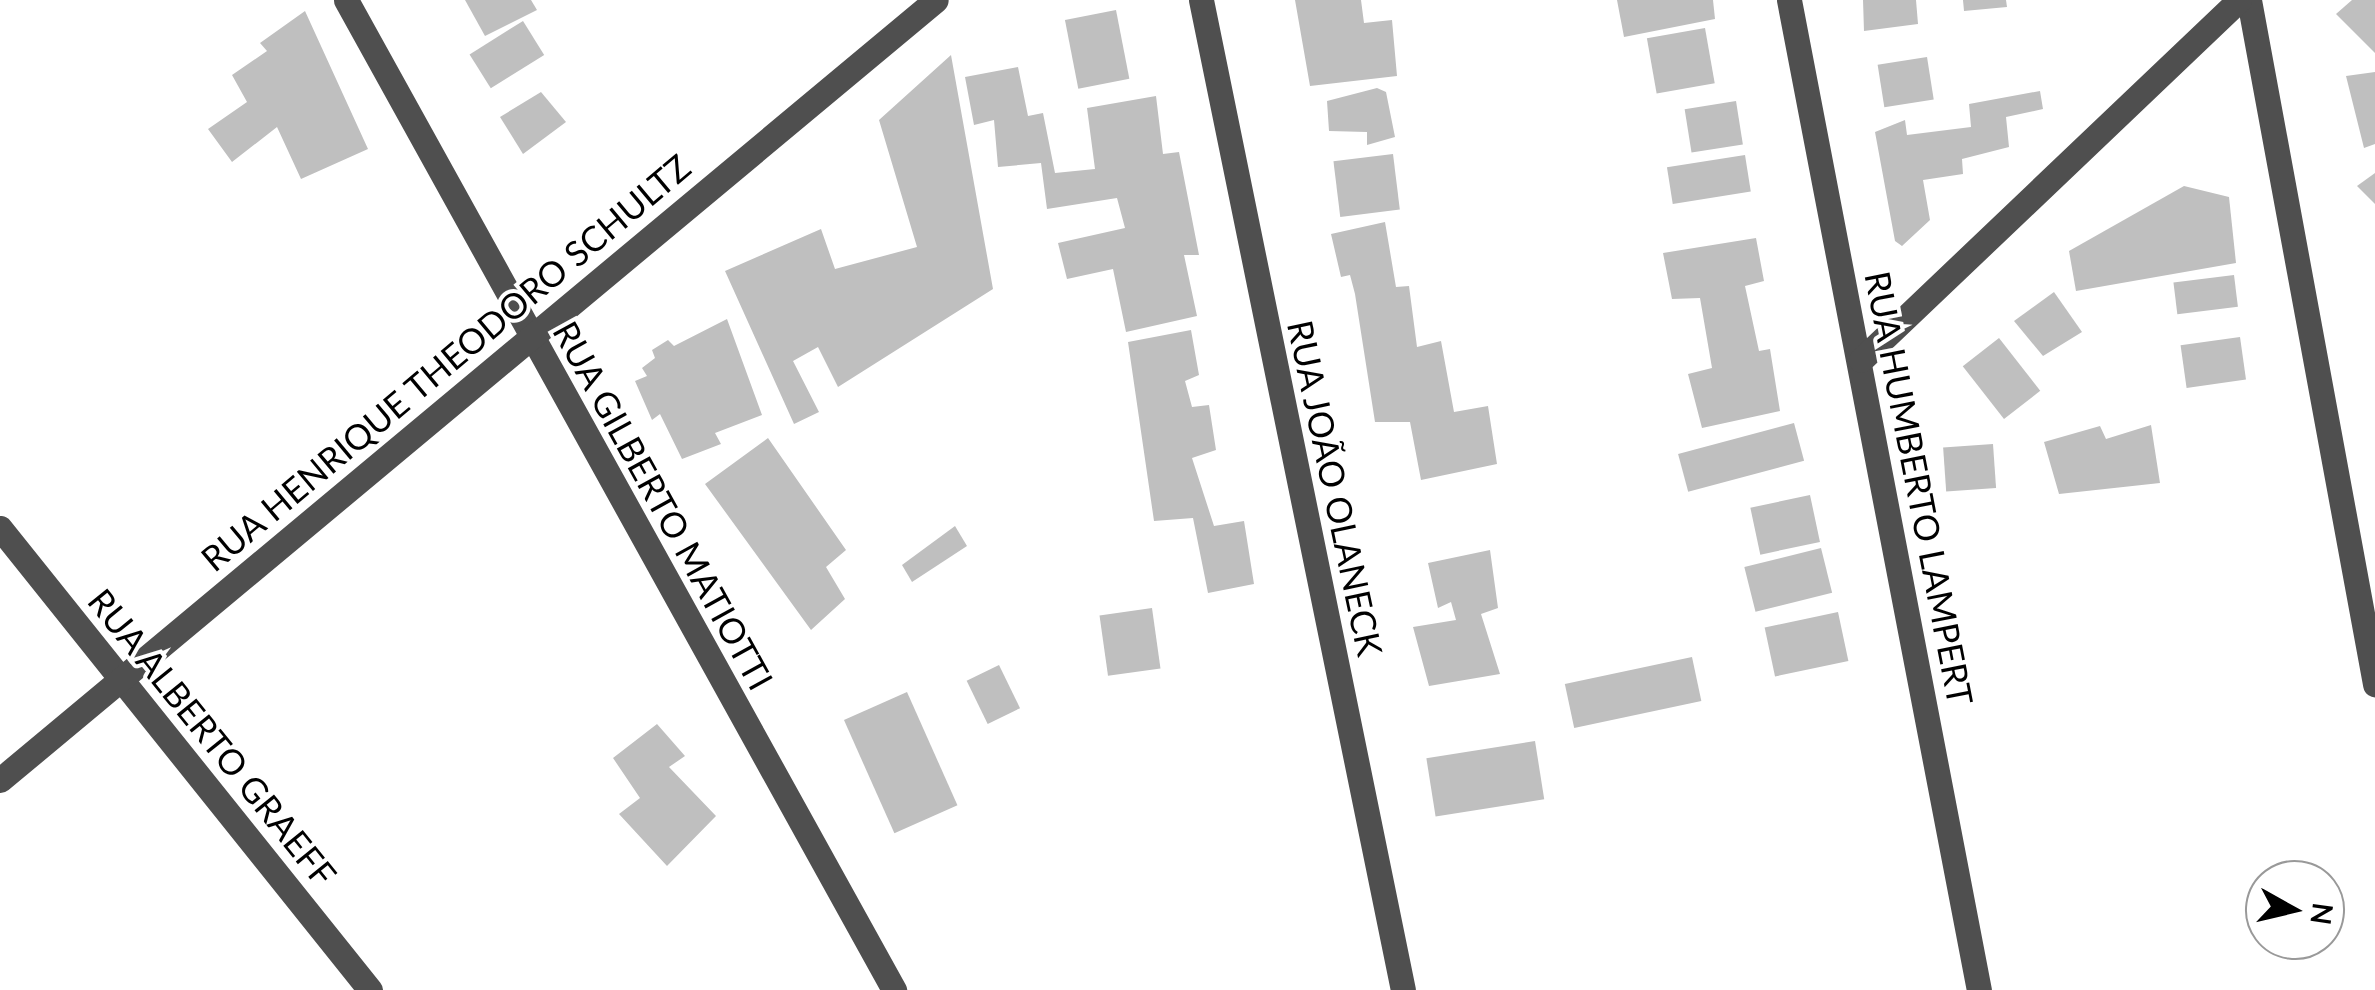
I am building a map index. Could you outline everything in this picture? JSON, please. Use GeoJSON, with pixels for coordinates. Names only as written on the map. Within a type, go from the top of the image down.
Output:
{"type":"FeatureCollection","features":[{"type":"Feature","properties":{"kind":"street","name":"RUA GILBERTO MATIOTTI"},"geometry":{"type":"LineString","coordinates":[[346,0],[894,990]]}},
{"type":"Feature","properties":{"kind":"street","name":"RUA HENRIQUE THEODORO SCHULTZ"},"geometry":{"type":"LineString","coordinates":[[0,780],[936,0]]}},
{"type":"Feature","properties":{"kind":"street","name":"RUA JOÃO OLANECK"},"geometry":{"type":"LineString","coordinates":[[1201,0],[1404,990]]}},
{"type":"Feature","properties":{"kind":"street","name":"RUA HUMBERTO LAMPERT"},"geometry":{"type":"LineString","coordinates":[[1789,0],[1861,360],[1978,990]]}},
{"type":"Feature","properties":{"kind":"street"},"geometry":{"type":"LineString","coordinates":[[1861,360],[2240,0]]}},
{"type":"Feature","properties":{"kind":"street"},"geometry":{"type":"LineString","coordinates":[[2249,0],[2375,684]]}},
{"type":"Feature","properties":{"kind":"street","name":"RUA ALBERTO GRAEFF"},"geometry":{"type":"LineString","coordinates":[[0,528],[370,990]]}},
{"type":"Feature","properties":{"kind":"building"},"geometry":{"type":"Polygon","coordinates":[[[465,0],[531,0],[537,10],[485,36],[465,0]]]}},
{"type":"Feature","properties":{"kind":"building"},"geometry":{"type":"Polygon","coordinates":[[[1295,0],[1361,0],[1364,23],[1392,20],[1397,76],[1310,86],[1295,0]]]}},
{"type":"Feature","properties":{"kind":"building"},"geometry":{"type":"Polygon","coordinates":[[[1617,0],[1713,0],[1715,19],[1624,37],[1617,0]]]}},
{"type":"Feature","properties":{"kind":"building"},"geometry":{"type":"Polygon","coordinates":[[[1863,0],[1916,0],[1918,24],[1864,31],[1863,0]]]}},
{"type":"Feature","properties":{"kind":"building"},"geometry":{"type":"Polygon","coordinates":[[[1963,0],[2006,0],[2007,7],[1964,11],[1963,0]]]}},
{"type":"Feature","properties":{"kind":"building"},"geometry":{"type":"Polygon","coordinates":[[[2352,0],[2375,0],[2375,53],[2336,14],[2352,0]]]}},
{"type":"Feature","properties":{"kind":"building"},"geometry":{"type":"Polygon","coordinates":[[[1116,10],[1129,79],[1078,89],[1065,20],[1116,10]]]}},
{"type":"Feature","properties":{"kind":"building"},"geometry":{"type":"Polygon","coordinates":[[[305,11],[368,149],[301,179],[277,127],[232,162],[208,129],[247,102],[232,75],[267,51],[260,43],[305,11]]]}},
{"type":"Feature","properties":{"kind":"building"},"geometry":{"type":"Polygon","coordinates":[[[523,21],[544,55],[491,88],[470,54],[523,21]]]}},
{"type":"Feature","properties":{"kind":"building"},"geometry":{"type":"Polygon","coordinates":[[[1705,28],[1715,83],[1657,93],[1647,38],[1705,28]]]}},
{"type":"Feature","properties":{"kind":"building"},"geometry":{"type":"Polygon","coordinates":[[[951,55],[993,289],[838,387],[818,347],[793,361],[819,412],[794,424],[725,271],[821,229],[835,269],[917,247],[879,120],[951,55]]]}},
{"type":"Feature","properties":{"kind":"building"},"geometry":{"type":"Polygon","coordinates":[[[1927,57],[1934,99],[1884,107],[1878,65],[1927,57]]]}},
{"type":"Feature","properties":{"kind":"building"},"geometry":{"type":"Polygon","coordinates":[[[1018,67],[1028,116],[1043,113],[1055,173],[1095,169],[1087,108],[1156,96],[1163,154],[1179,152],[1199,255],[1184,255],[1197,316],[1126,332],[1113,269],[1067,279],[1058,243],[1125,228],[1117,198],[1047,209],[1041,163],[998,167],[994,120],[974,125],[965,77],[1018,67]]]}},
{"type":"Feature","properties":{"kind":"building"},"geometry":{"type":"Polygon","coordinates":[[[2375,72],[2375,144],[2364,148],[2346,76],[2375,72]]]}},
{"type":"Feature","properties":{"kind":"building"},"geometry":{"type":"Polygon","coordinates":[[[1377,88],[1386,92],[1395,137],[1367,145],[1367,132],[1329,131],[1327,101],[1377,88]]]}},
{"type":"Feature","properties":{"kind":"building"},"geometry":{"type":"Polygon","coordinates":[[[2040,91],[2043,109],[2006,117],[2009,147],[1962,159],[1963,174],[1923,180],[1930,220],[1902,246],[1895,241],[1875,132],[1905,120],[1907,135],[1971,127],[1969,104],[2040,91]]]}},
{"type":"Feature","properties":{"kind":"building"},"geometry":{"type":"Polygon","coordinates":[[[541,92],[566,122],[523,154],[500,117],[541,92]]]}},
{"type":"Feature","properties":{"kind":"building"},"geometry":{"type":"Polygon","coordinates":[[[1736,101],[1743,144],[1692,153],[1685,109],[1736,101]]]}},
{"type":"Feature","properties":{"kind":"building"},"geometry":{"type":"Polygon","coordinates":[[[1393,154],[1400,210],[1340,217],[1333,161],[1393,154]]]}},
{"type":"Feature","properties":{"kind":"building"},"geometry":{"type":"Polygon","coordinates":[[[1745,155],[1751,192],[1673,204],[1667,167],[1745,155]]]}},
{"type":"Feature","properties":{"kind":"building"},"geometry":{"type":"Polygon","coordinates":[[[2375,173],[2375,204],[2357,186],[2375,173]]]}},
{"type":"Feature","properties":{"kind":"building"},"geometry":{"type":"Polygon","coordinates":[[[2184,186],[2229,197],[2236,263],[2076,291],[2069,251],[2184,186]]]}},
{"type":"Feature","properties":{"kind":"building"},"geometry":{"type":"Polygon","coordinates":[[[1385,222],[1396,287],[1409,286],[1417,347],[1441,341],[1454,412],[1488,406],[1497,464],[1421,480],[1410,422],[1375,422],[1355,294],[1350,275],[1341,277],[1331,234],[1385,222]]]}},
{"type":"Feature","properties":{"kind":"building"},"geometry":{"type":"Polygon","coordinates":[[[1756,238],[1764,281],[1745,286],[1759,351],[1770,349],[1780,411],[1702,428],[1688,374],[1712,368],[1700,298],[1672,299],[1663,253],[1756,238]]]}},
{"type":"Feature","properties":{"kind":"building"},"geometry":{"type":"Polygon","coordinates":[[[2234,275],[2238,307],[2177,314],[2173,282],[2234,275]]]}},
{"type":"Feature","properties":{"kind":"building"},"geometry":{"type":"Polygon","coordinates":[[[2054,292],[2082,332],[2043,356],[2014,321],[2054,292]]]}},
{"type":"Feature","properties":{"kind":"building"},"geometry":{"type":"Polygon","coordinates":[[[727,319],[762,415],[715,433],[721,444],[682,459],[660,414],[652,420],[635,381],[647,376],[642,368],[655,358],[652,350],[668,340],[674,346],[727,319]]]}},
{"type":"Feature","properties":{"kind":"building"},"geometry":{"type":"Polygon","coordinates":[[[1191,330],[1199,375],[1185,381],[1192,407],[1209,405],[1216,450],[1192,458],[1214,526],[1244,521],[1254,584],[1208,593],[1193,518],[1154,521],[1128,342],[1191,330]]]}},
{"type":"Feature","properties":{"kind":"building"},"geometry":{"type":"Polygon","coordinates":[[[2240,337],[2246,380],[2187,388],[2181,345],[2240,337]]]}},
{"type":"Feature","properties":{"kind":"building"},"geometry":{"type":"Polygon","coordinates":[[[1999,338],[2040,391],[2004,419],[1963,366],[1999,338]]]}},
{"type":"Feature","properties":{"kind":"building"},"geometry":{"type":"Polygon","coordinates":[[[1794,423],[1804,461],[1688,492],[1678,454],[1794,423]]]}},
{"type":"Feature","properties":{"kind":"building"},"geometry":{"type":"Polygon","coordinates":[[[2151,425],[2160,483],[2059,494],[2044,442],[2100,426],[2106,439],[2151,425]]]}},
{"type":"Feature","properties":{"kind":"building"},"geometry":{"type":"Polygon","coordinates":[[[768,438],[846,550],[826,567],[845,599],[811,630],[705,484],[768,438]]]}},
{"type":"Feature","properties":{"kind":"building"},"geometry":{"type":"Polygon","coordinates":[[[1993,444],[1996,488],[1946,491],[1943,447],[1993,444]]]}},
{"type":"Feature","properties":{"kind":"building"},"geometry":{"type":"Polygon","coordinates":[[[1810,495],[1820,542],[1760,555],[1750,508],[1810,495]]]}},
{"type":"Feature","properties":{"kind":"building"},"geometry":{"type":"Polygon","coordinates":[[[955,526],[967,546],[912,582],[902,565],[955,526]]]}},
{"type":"Feature","properties":{"kind":"building"},"geometry":{"type":"Polygon","coordinates":[[[1821,548],[1832,593],[1755,612],[1744,567],[1821,548]]]}},
{"type":"Feature","properties":{"kind":"building"},"geometry":{"type":"Polygon","coordinates":[[[1490,550],[1498,608],[1481,614],[1500,674],[1429,686],[1413,627],[1456,620],[1451,602],[1438,608],[1428,563],[1490,550]]]}},
{"type":"Feature","properties":{"kind":"building"},"geometry":{"type":"Polygon","coordinates":[[[1152,608],[1160,668],[1108,676],[1100,615],[1152,608]]]}},
{"type":"Feature","properties":{"kind":"building"},"geometry":{"type":"Polygon","coordinates":[[[1838,612],[1848,661],[1775,677],[1765,628],[1838,612]]]}},
{"type":"Feature","properties":{"kind":"building"},"geometry":{"type":"Polygon","coordinates":[[[1692,657],[1701,701],[1574,728],[1565,684],[1692,657]]]}},
{"type":"Feature","properties":{"kind":"building"},"geometry":{"type":"Polygon","coordinates":[[[999,665],[1020,708],[988,724],[967,681],[999,665]]]}},
{"type":"Feature","properties":{"kind":"building"},"geometry":{"type":"Polygon","coordinates":[[[907,692],[957,805],[894,833],[844,720],[907,692]]]}},
{"type":"Feature","properties":{"kind":"building"},"geometry":{"type":"Polygon","coordinates":[[[657,724],[685,756],[669,767],[716,816],[667,866],[619,814],[640,798],[613,758],[657,724]]]}},
{"type":"Feature","properties":{"kind":"building"},"geometry":{"type":"Polygon","coordinates":[[[1535,741],[1544,799],[1436,816],[1426,758],[1535,741]]]}}]}
